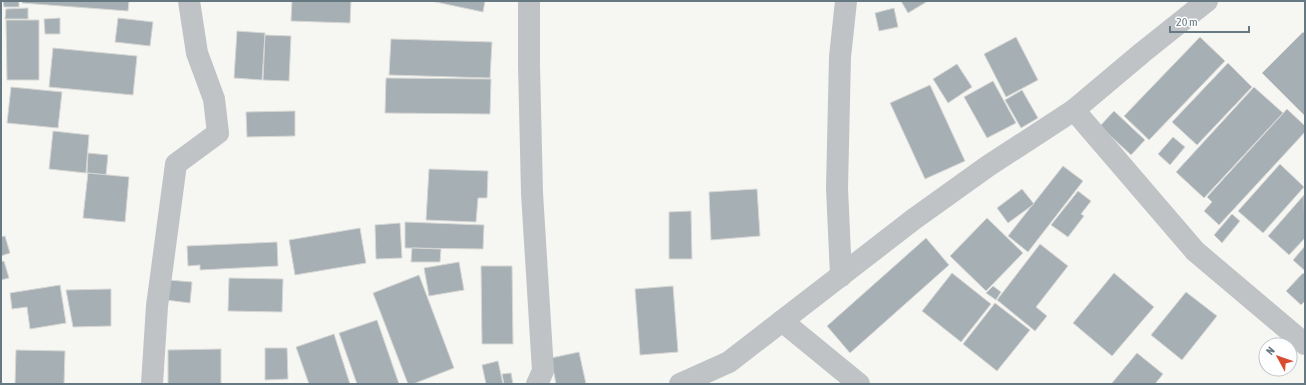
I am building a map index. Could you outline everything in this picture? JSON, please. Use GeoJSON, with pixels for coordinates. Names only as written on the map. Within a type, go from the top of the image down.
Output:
{"type":"FeatureCollection","features":[{"type":"Feature","properties":{"kind":"street"},"geometry":{"type":"LineString","coordinates":[[152,384],[157,306],[176,164],[218,133],[214,99],[197,53],[189,1]]}},
{"type":"Feature","properties":{"kind":"street"},"geometry":{"type":"LineString","coordinates":[[529,1],[532,193],[543,371],[537,384]]}},
{"type":"Feature","properties":{"kind":"street"},"geometry":{"type":"LineString","coordinates":[[841,276],[837,188],[840,57],[846,1]]}},
{"type":"Feature","properties":{"kind":"street"},"geometry":{"type":"LineString","coordinates":[[680,384],[729,362],[914,219],[988,166],[1074,110],[1143,52],[1190,8],[1207,1]]}},
{"type":"Feature","properties":{"kind":"street"},"geometry":{"type":"LineString","coordinates":[[1074,110],[1195,250],[1305,344]]}},
{"type":"Feature","properties":{"kind":"street"},"geometry":{"type":"LineString","coordinates":[[782,321],[859,384]]}},
{"type":"Feature","properties":{"kind":"building"},"geometry":{"type":"Polygon","coordinates":[[[3,1],[19,1],[19,7],[4,7],[3,1]]]}},
{"type":"Feature","properties":{"kind":"building"},"geometry":{"type":"Polygon","coordinates":[[[22,1],[129,1],[128,11],[22,3],[22,1]]]}},
{"type":"Feature","properties":{"kind":"building"},"geometry":{"type":"Polygon","coordinates":[[[292,1],[351,1],[350,23],[291,21],[292,1]]]}},
{"type":"Feature","properties":{"kind":"building"},"geometry":{"type":"Polygon","coordinates":[[[431,1],[485,1],[483,12],[431,1]]]}},
{"type":"Feature","properties":{"kind":"building"},"geometry":{"type":"Polygon","coordinates":[[[901,1],[928,1],[908,13],[901,1]]]}},
{"type":"Feature","properties":{"kind":"building"},"geometry":{"type":"Polygon","coordinates":[[[28,8],[28,19],[5,19],[6,9],[28,8]]]}},
{"type":"Feature","properties":{"kind":"building"},"geometry":{"type":"Polygon","coordinates":[[[894,8],[898,27],[879,31],[875,13],[894,8]]]}},
{"type":"Feature","properties":{"kind":"building"},"geometry":{"type":"Polygon","coordinates":[[[60,18],[60,34],[45,34],[44,19],[60,18]]]}},
{"type":"Feature","properties":{"kind":"building"},"geometry":{"type":"Polygon","coordinates":[[[118,18],[153,22],[150,46],[115,42],[118,18]]]}},
{"type":"Feature","properties":{"kind":"building"},"geometry":{"type":"Polygon","coordinates":[[[6,20],[39,20],[39,80],[7,80],[6,20]]]}},
{"type":"Feature","properties":{"kind":"building"},"geometry":{"type":"Polygon","coordinates":[[[237,31],[265,33],[262,80],[234,78],[237,31]]]}},
{"type":"Feature","properties":{"kind":"building"},"geometry":{"type":"Polygon","coordinates":[[[1303,32],[1305,34],[1305,116],[1262,73],[1303,32]]]}},
{"type":"Feature","properties":{"kind":"building"},"geometry":{"type":"Polygon","coordinates":[[[265,35],[291,36],[289,81],[263,80],[265,35]]]}},
{"type":"Feature","properties":{"kind":"building"},"geometry":{"type":"Polygon","coordinates":[[[1016,37],[1038,80],[1006,97],[984,54],[1016,37]]]}},
{"type":"Feature","properties":{"kind":"building"},"geometry":{"type":"Polygon","coordinates":[[[1200,37],[1225,61],[1149,140],[1124,116],[1200,37]]]}},
{"type":"Feature","properties":{"kind":"building"},"geometry":{"type":"Polygon","coordinates":[[[391,39],[492,42],[490,78],[389,75],[391,39]]]}},
{"type":"Feature","properties":{"kind":"building"},"geometry":{"type":"Polygon","coordinates":[[[53,48],[137,56],[133,95],[49,87],[53,48]]]}},
{"type":"Feature","properties":{"kind":"building"},"geometry":{"type":"Polygon","coordinates":[[[1228,63],[1252,87],[1197,145],[1172,122],[1228,63]]]}},
{"type":"Feature","properties":{"kind":"building"},"geometry":{"type":"Polygon","coordinates":[[[957,64],[972,87],[948,103],[933,79],[957,64]]]}},
{"type":"Feature","properties":{"kind":"building"},"geometry":{"type":"Polygon","coordinates":[[[386,78],[491,79],[490,114],[385,113],[386,78]]]}},
{"type":"Feature","properties":{"kind":"building"},"geometry":{"type":"Polygon","coordinates":[[[993,81],[1016,123],[987,138],[964,97],[993,81]]]}},
{"type":"Feature","properties":{"kind":"building"},"geometry":{"type":"Polygon","coordinates":[[[930,85],[965,161],[925,179],[890,103],[930,85]]]}},
{"type":"Feature","properties":{"kind":"building"},"geometry":{"type":"Polygon","coordinates":[[[11,87],[62,92],[58,128],[7,123],[11,87]]]}},
{"type":"Feature","properties":{"kind":"building"},"geometry":{"type":"Polygon","coordinates":[[[1254,87],[1283,113],[1204,198],[1176,172],[1254,87]]]}},
{"type":"Feature","properties":{"kind":"building"},"geometry":{"type":"Polygon","coordinates":[[[1022,90],[1038,118],[1021,128],[1005,100],[1022,90]]]}},
{"type":"Feature","properties":{"kind":"building"},"geometry":{"type":"Polygon","coordinates":[[[1287,109],[1305,126],[1305,132],[1219,225],[1204,211],[1212,202],[1207,197],[1287,109]]]}},
{"type":"Feature","properties":{"kind":"building"},"geometry":{"type":"Polygon","coordinates":[[[295,111],[295,136],[247,137],[246,112],[295,111]]]}},
{"type":"Feature","properties":{"kind":"building"},"geometry":{"type":"Polygon","coordinates":[[[1114,111],[1145,140],[1131,155],[1100,126],[1114,111]]]}},
{"type":"Feature","properties":{"kind":"building"},"geometry":{"type":"Polygon","coordinates":[[[53,131],[89,135],[86,173],[49,169],[53,131]]]}},
{"type":"Feature","properties":{"kind":"building"},"geometry":{"type":"Polygon","coordinates":[[[1173,137],[1185,147],[1170,165],[1158,154],[1173,137]]]}},
{"type":"Feature","properties":{"kind":"building"},"geometry":{"type":"Polygon","coordinates":[[[88,153],[108,155],[106,175],[87,173],[88,153]]]}},
{"type":"Feature","properties":{"kind":"building"},"geometry":{"type":"Polygon","coordinates":[[[1280,164],[1304,187],[1263,233],[1238,211],[1280,164]]]}},
{"type":"Feature","properties":{"kind":"building"},"geometry":{"type":"Polygon","coordinates":[[[1063,166],[1083,181],[1028,252],[1008,236],[1063,166]]]}},
{"type":"Feature","properties":{"kind":"building"},"geometry":{"type":"Polygon","coordinates":[[[429,169],[488,171],[487,198],[478,198],[476,222],[426,220],[429,169]]]}},
{"type":"Feature","properties":{"kind":"building"},"geometry":{"type":"Polygon","coordinates":[[[88,173],[129,177],[125,222],[83,218],[88,173]]]}},
{"type":"Feature","properties":{"kind":"building"},"geometry":{"type":"Polygon","coordinates":[[[757,189],[760,236],[711,240],[709,192],[757,189]]]}},
{"type":"Feature","properties":{"kind":"building"},"geometry":{"type":"Polygon","coordinates":[[[1022,189],[1034,204],[1008,223],[997,208],[1022,189]]]}},
{"type":"Feature","properties":{"kind":"building"},"geometry":{"type":"Polygon","coordinates":[[[1078,191],[1091,201],[1081,214],[1084,216],[1068,237],[1051,225],[1078,191]]]}},
{"type":"Feature","properties":{"kind":"building"},"geometry":{"type":"Polygon","coordinates":[[[1304,195],[1305,238],[1289,255],[1268,236],[1304,195]]]}},
{"type":"Feature","properties":{"kind":"building"},"geometry":{"type":"Polygon","coordinates":[[[691,211],[692,259],[669,259],[669,212],[691,211]]]}},
{"type":"Feature","properties":{"kind":"building"},"geometry":{"type":"Polygon","coordinates":[[[1232,214],[1240,221],[1222,243],[1214,235],[1232,214]]]}},
{"type":"Feature","properties":{"kind":"building"},"geometry":{"type":"Polygon","coordinates":[[[987,218],[1023,253],[986,291],[950,256],[987,218]]]}},
{"type":"Feature","properties":{"kind":"building"},"geometry":{"type":"Polygon","coordinates":[[[405,222],[484,225],[483,249],[405,248],[405,222]]]}},
{"type":"Feature","properties":{"kind":"building"},"geometry":{"type":"Polygon","coordinates":[[[400,223],[402,258],[376,259],[375,225],[400,223]]]}},
{"type":"Feature","properties":{"kind":"building"},"geometry":{"type":"Polygon","coordinates":[[[360,228],[366,263],[295,275],[289,240],[360,228]]]}},
{"type":"Feature","properties":{"kind":"building"},"geometry":{"type":"Polygon","coordinates":[[[5,236],[10,253],[1,256],[1,237],[5,236]]]}},
{"type":"Feature","properties":{"kind":"building"},"geometry":{"type":"Polygon","coordinates":[[[926,238],[949,265],[850,353],[827,326],[926,238]]]}},
{"type":"Feature","properties":{"kind":"building"},"geometry":{"type":"Polygon","coordinates":[[[277,242],[278,266],[200,270],[200,265],[188,266],[187,246],[277,242]]]}},
{"type":"Feature","properties":{"kind":"building"},"geometry":{"type":"Polygon","coordinates":[[[1040,244],[1068,266],[1036,307],[1047,316],[1035,331],[997,300],[1040,244]]]}},
{"type":"Feature","properties":{"kind":"building"},"geometry":{"type":"Polygon","coordinates":[[[1305,246],[1305,271],[1293,260],[1305,246]]]}},
{"type":"Feature","properties":{"kind":"building"},"geometry":{"type":"Polygon","coordinates":[[[412,248],[441,249],[440,262],[411,262],[412,248]]]}},
{"type":"Feature","properties":{"kind":"building"},"geometry":{"type":"Polygon","coordinates":[[[4,261],[9,278],[1,280],[1,262],[4,261]]]}},
{"type":"Feature","properties":{"kind":"building"},"geometry":{"type":"Polygon","coordinates":[[[459,262],[464,290],[429,296],[424,268],[459,262]]]}},
{"type":"Feature","properties":{"kind":"building"},"geometry":{"type":"Polygon","coordinates":[[[481,266],[512,266],[513,344],[482,344],[481,266]]]}},
{"type":"Feature","properties":{"kind":"building"},"geometry":{"type":"Polygon","coordinates":[[[952,273],[991,304],[961,342],[922,311],[952,273]]]}},
{"type":"Feature","properties":{"kind":"building"},"geometry":{"type":"Polygon","coordinates":[[[1114,273],[1154,307],[1112,356],[1073,323],[1114,273]]]}},
{"type":"Feature","properties":{"kind":"building"},"geometry":{"type":"Polygon","coordinates":[[[1303,273],[1305,275],[1305,301],[1301,305],[1286,291],[1303,273]]]}},
{"type":"Feature","properties":{"kind":"building"},"geometry":{"type":"Polygon","coordinates":[[[419,275],[454,368],[413,384],[408,384],[373,293],[419,275]]]}},
{"type":"Feature","properties":{"kind":"building"},"geometry":{"type":"Polygon","coordinates":[[[229,278],[283,279],[282,312],[228,311],[229,278]]]}},
{"type":"Feature","properties":{"kind":"building"},"geometry":{"type":"Polygon","coordinates":[[[168,280],[192,282],[190,303],[166,300],[168,280]]]}},
{"type":"Feature","properties":{"kind":"building"},"geometry":{"type":"Polygon","coordinates":[[[60,285],[66,323],[30,329],[27,307],[12,309],[10,293],[60,285]]]}},
{"type":"Feature","properties":{"kind":"building"},"geometry":{"type":"Polygon","coordinates":[[[673,286],[678,352],[640,355],[635,289],[673,286]]]}},
{"type":"Feature","properties":{"kind":"building"},"geometry":{"type":"Polygon","coordinates":[[[993,286],[1001,292],[996,300],[986,293],[993,286]]]}},
{"type":"Feature","properties":{"kind":"building"},"geometry":{"type":"Polygon","coordinates":[[[111,289],[111,326],[73,327],[66,290],[111,289]]]}},
{"type":"Feature","properties":{"kind":"building"},"geometry":{"type":"Polygon","coordinates":[[[1186,292],[1217,316],[1182,360],[1151,335],[1186,292]]]}},
{"type":"Feature","properties":{"kind":"building"},"geometry":{"type":"Polygon","coordinates":[[[995,303],[1030,330],[997,371],[963,344],[995,303]]]}},
{"type":"Feature","properties":{"kind":"building"},"geometry":{"type":"Polygon","coordinates":[[[377,320],[399,384],[357,384],[339,333],[377,320]]]}},
{"type":"Feature","properties":{"kind":"building"},"geometry":{"type":"Polygon","coordinates":[[[334,334],[350,384],[309,384],[296,347],[334,334]]]}},
{"type":"Feature","properties":{"kind":"building"},"geometry":{"type":"Polygon","coordinates":[[[265,348],[287,348],[288,379],[265,380],[265,348]]]}},
{"type":"Feature","properties":{"kind":"building"},"geometry":{"type":"Polygon","coordinates":[[[221,349],[221,384],[168,384],[168,350],[221,349]]]}},
{"type":"Feature","properties":{"kind":"building"},"geometry":{"type":"Polygon","coordinates":[[[16,350],[65,351],[64,384],[15,384],[16,350]]]}},
{"type":"Feature","properties":{"kind":"building"},"geometry":{"type":"Polygon","coordinates":[[[579,352],[586,384],[556,384],[551,358],[579,352]]]}},
{"type":"Feature","properties":{"kind":"building"},"geometry":{"type":"Polygon","coordinates":[[[1137,353],[1163,374],[1155,384],[1112,383],[1137,353]]]}},
{"type":"Feature","properties":{"kind":"building"},"geometry":{"type":"Polygon","coordinates":[[[498,361],[503,384],[486,384],[482,365],[498,361]]]}},
{"type":"Feature","properties":{"kind":"building"},"geometry":{"type":"Polygon","coordinates":[[[511,373],[513,384],[504,384],[502,374],[511,373]]]}}]}
